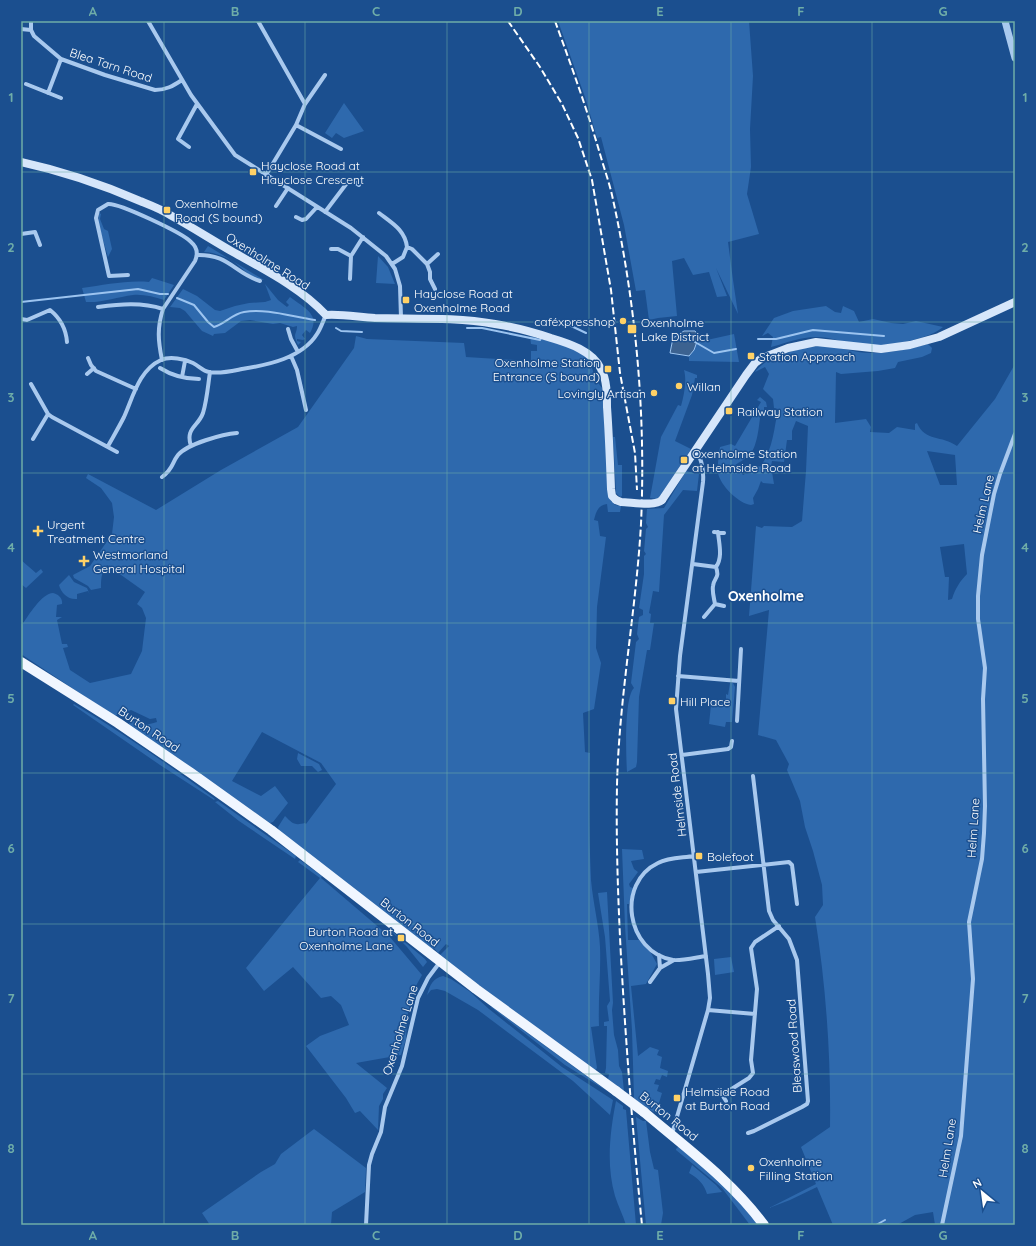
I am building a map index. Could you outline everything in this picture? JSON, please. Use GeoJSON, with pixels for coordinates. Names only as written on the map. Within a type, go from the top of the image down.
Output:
{"type":"FeatureCollection","features":[{"type":"Feature","properties":{"kind":"main road","name":"Oxenholme Road"},"geometry":{"type":"LineString","coordinates":[[21,162],[89,180],[169,214],[280,279],[318,306],[326,315]]}},
{"type":"Feature","properties":{"kind":"main road"},"geometry":{"type":"LineString","coordinates":[[326,315],[483,322],[506,326],[568,344],[590,356],[601,368],[605,380],[612,496],[621,502],[654,504],[662,500],[758,360],[767,355],[788,348],[816,342],[881,349],[910,345],[939,337],[1015,302]]}},
{"type":"Feature","properties":{"kind":"main road","name":"Burton Road"},"geometry":{"type":"LineString","coordinates":[[21,662],[118,723],[198,777],[302,853],[440,962],[644,1112],[728,1183],[764,1225]]}},
{"type":"Feature","properties":{"kind":"street"},"geometry":{"type":"LineString","coordinates":[[21,29],[31,30],[31,21]]}},
{"type":"Feature","properties":{"kind":"street"},"geometry":{"type":"LineString","coordinates":[[148,21],[197,104],[235,155],[317,206],[363,237],[380,250],[392,264],[400,286],[401,318]]}},
{"type":"Feature","properties":{"kind":"street"},"geometry":{"type":"LineString","coordinates":[[258,21],[305,104]]}},
{"type":"Feature","properties":{"kind":"street"},"geometry":{"type":"LineString","coordinates":[[1005,21],[1015,58]]}},
{"type":"Feature","properties":{"kind":"street","name":"Blea Tarn Road"},"geometry":{"type":"LineString","coordinates":[[31,30],[34,36],[61,60],[155,90],[169,88],[182,80]]}},
{"type":"Feature","properties":{"kind":"street"},"geometry":{"type":"LineString","coordinates":[[48,92],[61,60]]}},
{"type":"Feature","properties":{"kind":"street"},"geometry":{"type":"LineString","coordinates":[[266,175],[296,125],[305,104],[325,75]]}},
{"type":"Feature","properties":{"kind":"street"},"geometry":{"type":"LineString","coordinates":[[26,84],[62,98]]}},
{"type":"Feature","properties":{"kind":"street"},"geometry":{"type":"LineString","coordinates":[[190,146],[178,139],[197,104]]}},
{"type":"Feature","properties":{"kind":"street"},"geometry":{"type":"LineString","coordinates":[[296,125],[341,149]]}},
{"type":"Feature","properties":{"kind":"street"},"geometry":{"type":"LineString","coordinates":[[325,212],[350,179],[359,185]]}},
{"type":"Feature","properties":{"kind":"street"},"geometry":{"type":"LineString","coordinates":[[276,206],[288,188]]}},
{"type":"Feature","properties":{"kind":"street"},"geometry":{"type":"LineString","coordinates":[[128,275],[109,276],[96,218],[98,210],[108,204],[117,206],[159,224],[190,240],[194,246],[197,255],[191,269],[163,309],[158,334],[162,360]]}},
{"type":"Feature","properties":{"kind":"street"},"geometry":{"type":"LineString","coordinates":[[296,217],[302,220],[306,219],[317,206]]}},
{"type":"Feature","properties":{"kind":"street"},"geometry":{"type":"LineString","coordinates":[[379,213],[398,228],[406,240],[407,247],[403,257],[392,264]]}},
{"type":"Feature","properties":{"kind":"street"},"geometry":{"type":"LineString","coordinates":[[21,234],[35,232],[40,245]]}},
{"type":"Feature","properties":{"kind":"street"},"geometry":{"type":"LineString","coordinates":[[350,279],[351,256],[363,237]]}},
{"type":"Feature","properties":{"kind":"street"},"geometry":{"type":"LineString","coordinates":[[407,247],[412,249],[426,264],[430,272],[430,279],[435,289]]}},
{"type":"Feature","properties":{"kind":"street"},"geometry":{"type":"LineString","coordinates":[[331,249],[338,250],[351,256]]}},
{"type":"Feature","properties":{"kind":"street"},"geometry":{"type":"LineString","coordinates":[[426,264],[438,254]]}},
{"type":"Feature","properties":{"kind":"street"},"geometry":{"type":"LineString","coordinates":[[197,255],[208,255],[223,259],[246,276],[260,282]]}},
{"type":"Feature","properties":{"kind":"street"},"geometry":{"type":"LineString","coordinates":[[98,307],[127,304],[151,305],[163,309]]}},
{"type":"Feature","properties":{"kind":"street"},"geometry":{"type":"LineString","coordinates":[[41,307],[44,312]]}},
{"type":"Feature","properties":{"kind":"street"},"geometry":{"type":"LineString","coordinates":[[21,319],[27,320],[50,310],[57,315],[63,325],[67,335],[67,342]]}},
{"type":"Feature","properties":{"kind":"street"},"geometry":{"type":"LineString","coordinates":[[108,446],[146,372],[162,360],[171,358],[185,360],[210,372],[251,368],[272,363],[298,352],[316,335],[326,315]]}},
{"type":"Feature","properties":{"kind":"street"},"geometry":{"type":"LineString","coordinates":[[288,329],[291,339],[298,352]]}},
{"type":"Feature","properties":{"kind":"street"},"geometry":{"type":"LineString","coordinates":[[291,356],[297,370],[306,410]]}},
{"type":"Feature","properties":{"kind":"street"},"geometry":{"type":"LineString","coordinates":[[88,358],[94,368],[101,373],[136,389]]}},
{"type":"Feature","properties":{"kind":"street"},"geometry":{"type":"LineString","coordinates":[[182,377],[185,360]]}},
{"type":"Feature","properties":{"kind":"street"},"geometry":{"type":"LineString","coordinates":[[87,374],[94,368]]}},
{"type":"Feature","properties":{"kind":"street"},"geometry":{"type":"LineString","coordinates":[[160,368],[182,377],[199,379]]}},
{"type":"Feature","properties":{"kind":"street"},"geometry":{"type":"LineString","coordinates":[[191,446],[189,438],[190,432],[202,414],[210,372]]}},
{"type":"Feature","properties":{"kind":"street"},"geometry":{"type":"LineString","coordinates":[[31,384],[48,414],[117,452]]}},
{"type":"Feature","properties":{"kind":"street"},"geometry":{"type":"LineString","coordinates":[[32,439],[48,414]]}},
{"type":"Feature","properties":{"kind":"street"},"geometry":{"type":"LineString","coordinates":[[162,478],[171,470],[179,454],[191,446],[237,433]]}},
{"type":"Feature","properties":{"kind":"street","name":"Helm Lane"},"geometry":{"type":"LineString","coordinates":[[942,1225],[961,1136],[973,979],[969,922],[982,859],[984,833],[985,806],[983,712],[985,668],[978,619],[978,596],[982,555],[994,494],[1015,434]]}},
{"type":"Feature","properties":{"kind":"street","name":"Helmside Road"},"geometry":{"type":"LineString","coordinates":[[672,1135],[708,1010],[710,992],[676,709],[678,676],[693,564],[703,472],[701,458],[696,449]]}},
{"type":"Feature","properties":{"kind":"street"},"geometry":{"type":"LineString","coordinates":[[704,618],[715,604],[713,586],[718,574],[716,567],[720,558],[716,532],[724,533]]}},
{"type":"Feature","properties":{"kind":"street"},"geometry":{"type":"LineString","coordinates":[[693,564],[716,567]]}},
{"type":"Feature","properties":{"kind":"street"},"geometry":{"type":"LineString","coordinates":[[715,604],[724,606]]}},
{"type":"Feature","properties":{"kind":"street"},"geometry":{"type":"LineString","coordinates":[[737,721],[741,649]]}},
{"type":"Feature","properties":{"kind":"street"},"geometry":{"type":"LineString","coordinates":[[678,676],[739,681]]}},
{"type":"Feature","properties":{"kind":"street"},"geometry":{"type":"LineString","coordinates":[[682,755],[728,749],[731,747],[732,741]]}},
{"type":"Feature","properties":{"kind":"street","name":"Bleaswood Road"},"geometry":{"type":"LineString","coordinates":[[748,1133],[802,1107],[807,1104],[808,1101],[797,960],[788,939],[769,911],[753,776]]}},
{"type":"Feature","properties":{"kind":"street"},"geometry":{"type":"LineString","coordinates":[[754,786],[760,785]]}},
{"type":"Feature","properties":{"kind":"street"},"geometry":{"type":"LineString","coordinates":[[674,960],[659,955],[646,944],[635,928],[631,915],[632,894],[644,873],[658,863],[666,860],[694,856]]}},
{"type":"Feature","properties":{"kind":"street"},"geometry":{"type":"LineString","coordinates":[[696,872],[789,862],[791,863],[797,904]]}},
{"type":"Feature","properties":{"kind":"street"},"geometry":{"type":"LineString","coordinates":[[722,1096],[749,1078],[753,1073],[751,1060],[756,989],[751,945],[778,926]]}},
{"type":"Feature","properties":{"kind":"street"},"geometry":{"type":"LineString","coordinates":[[659,955],[660,968]]}},
{"type":"Feature","properties":{"kind":"street"},"geometry":{"type":"LineString","coordinates":[[650,982],[660,968],[674,960],[706,956]]}},
{"type":"Feature","properties":{"kind":"street","name":"Oxenholme Lane"},"geometry":{"type":"LineString","coordinates":[[366,1225],[369,1165],[381,1132],[384,1107],[402,1066],[418,998],[428,978],[440,962]]}},
{"type":"Feature","properties":{"kind":"street"},"geometry":{"type":"LineString","coordinates":[[708,1010],[755,1014]]}},
{"type":"Feature","properties":{"kind":"street"},"geometry":{"type":"LineString","coordinates":[[719,1090],[726,1101]]}},
{"type":"Feature","properties":{"kind":"shaded area"},"geometry":{"type":"Polygon","coordinates":[[[558,21],[749,21],[753,76],[750,129],[751,167],[747,194],[759,234],[728,242],[738,314],[716,268],[727,296],[717,297],[709,272],[693,275],[684,258],[672,261],[677,316],[649,320],[645,290],[636,291],[624,225],[601,137],[597,138],[586,100],[558,21]]]}},
{"type":"Feature","properties":{"kind":"shaded area"},"geometry":{"type":"Polygon","coordinates":[[[344,103],[364,131],[344,138],[336,133],[332,138],[325,133],[344,103]]]}},
{"type":"Feature","properties":{"kind":"shaded area"},"geometry":{"type":"Polygon","coordinates":[[[99,213],[101,214],[100,219],[104,229],[108,231],[112,249],[108,257],[98,223],[99,213]]]}},
{"type":"Feature","properties":{"kind":"shaded area"},"geometry":{"type":"Polygon","coordinates":[[[208,246],[227,258],[216,254],[204,252],[208,246]]]}},
{"type":"Feature","properties":{"kind":"shaded area"},"geometry":{"type":"Polygon","coordinates":[[[378,256],[388,267],[395,284],[376,283],[378,256]]]}},
{"type":"Feature","properties":{"kind":"shaded area"},"geometry":{"type":"Polygon","coordinates":[[[230,260],[264,280],[251,276],[230,260]]]}},
{"type":"Feature","properties":{"kind":"shaded area"},"geometry":{"type":"Polygon","coordinates":[[[152,278],[174,285],[164,300],[137,295],[98,302],[86,302],[82,288],[124,282],[149,282],[152,278]]]}},
{"type":"Feature","properties":{"kind":"shaded area"},"geometry":{"type":"Polygon","coordinates":[[[265,284],[278,300],[287,307],[289,305],[286,302],[290,297],[305,308],[312,316],[313,326],[310,333],[306,330],[302,335],[305,339],[297,339],[297,341],[301,342],[298,345],[295,336],[297,326],[293,327],[280,323],[273,324],[250,320],[241,321],[225,333],[214,334],[213,336],[202,331],[185,311],[180,308],[170,307],[183,289],[197,296],[215,310],[220,311],[249,303],[265,302],[271,300],[265,284]]]}},
{"type":"Feature","properties":{"kind":"shaded area"},"geometry":{"type":"Polygon","coordinates":[[[826,306],[835,312],[841,313],[843,306],[854,311],[859,322],[873,319],[903,324],[916,321],[943,327],[928,336],[906,342],[883,345],[858,344],[828,338],[810,337],[771,347],[773,337],[768,333],[762,336],[774,318],[793,311],[826,306]]]}},
{"type":"Feature","properties":{"kind":"shaded area"},"geometry":{"type":"Polygon","coordinates":[[[684,331],[695,331],[699,336],[694,350],[689,356],[670,353],[673,338],[684,331]]]}},
{"type":"Feature","properties":{"kind":"shaded area"},"geometry":{"type":"Polygon","coordinates":[[[734,334],[739,362],[689,361],[689,344],[734,334]]]}},
{"type":"Feature","properties":{"kind":"shaded area"},"geometry":{"type":"Polygon","coordinates":[[[356,336],[367,339],[464,343],[466,357],[531,361],[531,351],[537,351],[537,345],[531,344],[530,336],[571,347],[586,357],[590,362],[596,380],[602,388],[610,499],[615,505],[621,506],[620,512],[608,512],[607,504],[599,507],[594,520],[598,521],[600,536],[606,537],[597,607],[596,648],[601,663],[594,709],[583,713],[585,752],[590,753],[589,817],[591,880],[600,947],[599,1026],[591,1027],[597,1068],[595,1071],[440,956],[449,946],[446,944],[438,953],[434,948],[431,950],[279,831],[278,827],[285,816],[294,823],[306,824],[336,784],[321,763],[262,732],[232,781],[261,796],[275,786],[288,803],[273,822],[270,823],[128,725],[131,720],[144,724],[157,722],[156,718],[150,719],[131,710],[114,716],[21,654],[22,625],[40,601],[44,597],[53,593],[58,595],[62,600],[62,604],[57,605],[56,617],[62,617],[57,620],[62,644],[67,644],[68,647],[63,648],[70,670],[90,683],[131,674],[142,651],[146,618],[142,608],[137,604],[145,592],[107,565],[102,573],[101,588],[91,590],[88,586],[74,578],[73,575],[90,566],[112,534],[114,517],[112,503],[101,488],[86,478],[88,474],[156,510],[221,470],[298,427],[354,348],[356,336]]]}},
{"type":"Feature","properties":{"kind":"shaded area"},"geometry":{"type":"Polygon","coordinates":[[[928,344],[932,348],[931,353],[922,357],[898,362],[895,368],[841,374],[836,372],[835,423],[866,419],[871,427],[870,432],[889,433],[897,427],[915,430],[915,424],[917,423],[920,429],[929,436],[946,440],[957,446],[995,399],[1015,364],[1015,1225],[935,1225],[933,1212],[915,1215],[897,1225],[833,1225],[817,1187],[769,1208],[816,1184],[801,1147],[830,1127],[830,1074],[827,1021],[815,917],[823,905],[822,885],[805,827],[800,801],[787,770],[789,764],[776,740],[758,735],[769,610],[749,616],[756,526],[762,528],[764,526],[792,527],[802,521],[808,426],[796,421],[792,431],[792,440],[787,440],[784,462],[772,461],[771,466],[774,484],[763,483],[761,481],[753,498],[754,504],[751,505],[746,504],[736,498],[722,483],[718,473],[720,447],[731,444],[735,446],[761,402],[757,400],[760,397],[766,402],[767,407],[764,407],[764,411],[761,411],[758,435],[754,448],[751,453],[735,465],[743,475],[759,466],[760,467],[768,454],[778,409],[774,408],[773,399],[763,389],[769,374],[765,367],[755,372],[776,357],[796,350],[822,346],[858,352],[878,353],[907,349],[928,344]],[[927,451],[940,485],[957,485],[955,455],[927,451]],[[964,544],[940,547],[945,577],[949,577],[948,600],[952,599],[958,585],[967,574],[964,544]]]}},
{"type":"Feature","properties":{"kind":"shaded area"},"geometry":{"type":"Polygon","coordinates":[[[684,370],[697,375],[697,378],[695,378],[692,395],[675,441],[691,449],[659,498],[650,498],[661,437],[678,405],[681,406],[685,383],[684,370]]]}},
{"type":"Feature","properties":{"kind":"shaded area"},"geometry":{"type":"Polygon","coordinates":[[[613,437],[615,437],[618,465],[622,465],[622,496],[620,497],[616,493],[613,437]]]}},
{"type":"Feature","properties":{"kind":"shaded area"},"geometry":{"type":"Polygon","coordinates":[[[686,471],[699,474],[697,491],[683,490],[664,515],[659,592],[653,591],[649,613],[651,614],[650,623],[654,623],[650,650],[647,650],[639,697],[637,762],[636,767],[627,772],[627,714],[631,694],[634,688],[631,683],[636,642],[639,639],[637,634],[639,617],[643,615],[643,610],[639,608],[644,574],[644,556],[646,554],[644,551],[646,529],[648,527],[646,523],[647,509],[664,508],[686,471]]]}},
{"type":"Feature","properties":{"kind":"shaded area"},"geometry":{"type":"Polygon","coordinates":[[[21,560],[36,573],[41,569],[43,572],[26,588],[21,584],[21,560]]]}},
{"type":"Feature","properties":{"kind":"shaded area"},"geometry":{"type":"Polygon","coordinates":[[[69,575],[74,582],[87,588],[90,595],[88,591],[77,594],[77,599],[74,599],[65,595],[61,591],[59,585],[69,575]]]}},
{"type":"Feature","properties":{"kind":"shaded area"},"geometry":{"type":"Polygon","coordinates":[[[730,683],[733,683],[735,687],[732,722],[726,722],[725,727],[709,724],[711,705],[720,706],[721,703],[726,703],[726,694],[728,695],[730,683]]]}},
{"type":"Feature","properties":{"kind":"shaded area"},"geometry":{"type":"Polygon","coordinates":[[[74,704],[146,750],[215,799],[214,800],[160,765],[73,705],[74,704]]]}},
{"type":"Feature","properties":{"kind":"shaded area"},"geometry":{"type":"Polygon","coordinates":[[[298,753],[319,764],[322,770],[318,772],[312,766],[301,766],[297,759],[298,753]]]}},
{"type":"Feature","properties":{"kind":"shaded area"},"geometry":{"type":"Polygon","coordinates":[[[218,801],[296,856],[295,859],[239,821],[215,802],[218,801]]]}},
{"type":"Feature","properties":{"kind":"shaded area"},"geometry":{"type":"Polygon","coordinates":[[[622,849],[642,850],[644,859],[631,861],[634,869],[638,872],[629,884],[630,887],[633,888],[629,904],[627,904],[628,940],[639,940],[651,953],[657,964],[646,984],[631,986],[638,1056],[650,1047],[659,1050],[657,1055],[662,1057],[660,1068],[668,1071],[667,1077],[662,1075],[660,1080],[656,1079],[654,1084],[659,1085],[657,1091],[662,1093],[656,1113],[642,1106],[634,1098],[632,1030],[625,926],[622,849]]]}},
{"type":"Feature","properties":{"kind":"shaded area"},"geometry":{"type":"Polygon","coordinates":[[[300,860],[322,876],[321,878],[389,936],[422,975],[413,991],[407,1018],[406,1039],[401,1055],[356,1063],[387,1088],[383,1094],[383,1099],[379,1106],[378,1130],[360,1111],[355,1113],[346,1098],[306,1046],[320,1036],[349,1025],[341,1005],[331,996],[321,998],[293,967],[264,991],[246,968],[320,878],[298,862],[300,860]]]}},
{"type":"Feature","properties":{"kind":"shaded area"},"geometry":{"type":"Polygon","coordinates":[[[607,892],[614,1035],[618,1050],[619,1066],[622,1072],[624,1091],[608,1079],[609,1074],[605,1073],[607,1026],[604,1026],[604,1022],[609,1021],[607,1006],[610,1001],[605,937],[598,893],[607,892]]]}},
{"type":"Feature","properties":{"kind":"shaded area"},"geometry":{"type":"Polygon","coordinates":[[[388,928],[425,959],[427,962],[423,967],[407,947],[388,928]]]}},
{"type":"Feature","properties":{"kind":"shaded area"},"geometry":{"type":"Polygon","coordinates":[[[731,957],[734,972],[715,975],[714,959],[731,957]]]}},
{"type":"Feature","properties":{"kind":"shaded area"},"geometry":{"type":"Polygon","coordinates":[[[443,976],[451,979],[469,991],[489,1009],[562,1067],[613,1100],[610,1115],[573,1081],[478,1010],[445,991],[437,989],[431,990],[427,995],[432,982],[443,976]]]}},
{"type":"Feature","properties":{"kind":"shaded area"},"geometry":{"type":"Polygon","coordinates":[[[492,1007],[607,1091],[565,1065],[492,1007]]]}},
{"type":"Feature","properties":{"kind":"shaded area"},"geometry":{"type":"Polygon","coordinates":[[[616,1101],[623,1106],[623,1109],[626,1110],[636,1225],[626,1225],[616,1200],[612,1184],[610,1148],[616,1101]]]}},
{"type":"Feature","properties":{"kind":"shaded area"},"geometry":{"type":"Polygon","coordinates":[[[636,1117],[646,1121],[654,1169],[658,1170],[663,1213],[661,1225],[646,1225],[636,1117]]]}},
{"type":"Feature","properties":{"kind":"shaded area"},"geometry":{"type":"Polygon","coordinates":[[[314,1129],[366,1168],[365,1192],[332,1212],[331,1225],[210,1225],[202,1213],[275,1164],[281,1154],[314,1129]]]}},
{"type":"Feature","properties":{"kind":"shaded area"},"geometry":{"type":"Polygon","coordinates":[[[679,1146],[726,1186],[760,1225],[750,1225],[722,1188],[676,1150],[679,1146]]]}},
{"type":"Feature","properties":{"kind":"shaded area"},"geometry":{"type":"Polygon","coordinates":[[[692,1165],[722,1192],[707,1194],[700,1182],[689,1173],[692,1165]]]}},
{"type":"Feature","properties":{"kind":"waterway"},"geometry":{"type":"LineString","coordinates":[[21,302],[138,289],[160,294],[168,294]]}},
{"type":"Feature","properties":{"kind":"waterway"},"geometry":{"type":"LineString","coordinates":[[177,298],[194,305],[214,327],[240,313],[252,311],[270,312],[315,320]]}},
{"type":"Feature","properties":{"kind":"waterway"},"geometry":{"type":"LineString","coordinates":[[567,324],[586,333]]}},
{"type":"Feature","properties":{"kind":"waterway"},"geometry":{"type":"LineString","coordinates":[[336,328],[341,331],[362,332]]}},
{"type":"Feature","properties":{"kind":"waterway"},"geometry":{"type":"LineString","coordinates":[[467,328],[482,328],[540,340],[541,338]]}},
{"type":"Feature","properties":{"kind":"waterway"},"geometry":{"type":"LineString","coordinates":[[758,339],[776,339],[813,330],[884,336]]}},
{"type":"Feature","properties":{"kind":"waterway"},"geometry":{"type":"LineString","coordinates":[[695,342],[714,353],[736,349]]}},
{"type":"Feature","properties":{"kind":"waterway"},"geometry":{"type":"LineString","coordinates":[[876,1225],[885,1220]]}},
{"type":"Feature","properties":{"kind":"railway"},"geometry":{"type":"LineString","coordinates":[[508,21],[540,67],[562,104],[578,138],[592,180],[611,290],[620,373],[635,453],[637,490]]}},
{"type":"Feature","properties":{"kind":"railway"},"geometry":{"type":"LineString","coordinates":[[555,21],[590,120],[612,195],[633,318],[640,400],[642,441],[641,524],[639,557],[618,752],[617,828],[619,914],[627,1057],[642,1225]]}},
{"type":"Feature","properties":{"kind":"place","name":"Hayclose Road at Hayclose Crescent"},"geometry":{"type":"Point","coordinates":[253,172]}},
{"type":"Feature","properties":{"kind":"place","name":"Oxenholme Road (S bound)"},"geometry":{"type":"Point","coordinates":[167,210]}},
{"type":"Feature","properties":{"kind":"place","name":"Hayclose Road at Oxenholme Road"},"geometry":{"type":"Point","coordinates":[406,300]}},
{"type":"Feature","properties":{"kind":"place","name":"caféxpresshop"},"geometry":{"type":"Point","coordinates":[623,321]}},
{"type":"Feature","properties":{"kind":"place","name":"Oxenholme Lake District"},"geometry":{"type":"Point","coordinates":[632,329]}},
{"type":"Feature","properties":{"kind":"place","name":"Station Approach"},"geometry":{"type":"Point","coordinates":[751,356]}},
{"type":"Feature","properties":{"kind":"place","name":"Oxenholme Station Entrance (S bound)"},"geometry":{"type":"Point","coordinates":[608,369]}},
{"type":"Feature","properties":{"kind":"place","name":"Willan"},"geometry":{"type":"Point","coordinates":[679,386]}},
{"type":"Feature","properties":{"kind":"place","name":"Lovingly Artisan"},"geometry":{"type":"Point","coordinates":[654,393]}},
{"type":"Feature","properties":{"kind":"place","name":"Railway Station"},"geometry":{"type":"Point","coordinates":[729,411]}},
{"type":"Feature","properties":{"kind":"place","name":"Oxenholme Station at Helmside Road"},"geometry":{"type":"Point","coordinates":[684,460]}},
{"type":"Feature","properties":{"kind":"place","name":"Urgent Treatment Centre"},"geometry":{"type":"Point","coordinates":[38,531]}},
{"type":"Feature","properties":{"kind":"place","name":"Westmorland General Hospital"},"geometry":{"type":"Point","coordinates":[84,561]}},
{"type":"Feature","properties":{"kind":"place","name":"Hill Place"},"geometry":{"type":"Point","coordinates":[672,701]}},
{"type":"Feature","properties":{"kind":"place","name":"Bolefoot"},"geometry":{"type":"Point","coordinates":[699,856]}},
{"type":"Feature","properties":{"kind":"place","name":"Burton Road at Oxenholme Lane"},"geometry":{"type":"Point","coordinates":[401,938]}},
{"type":"Feature","properties":{"kind":"place","name":"Helmside Road at Burton Road"},"geometry":{"type":"Point","coordinates":[677,1098]}},
{"type":"Feature","properties":{"kind":"place","name":"Oxenholme Filling Station"},"geometry":{"type":"Point","coordinates":[751,1168]}},
{"type":"Feature","properties":{"kind":"district","name":"Oxenholme"},"geometry":{"type":"Point","coordinates":[766,596]}}]}
